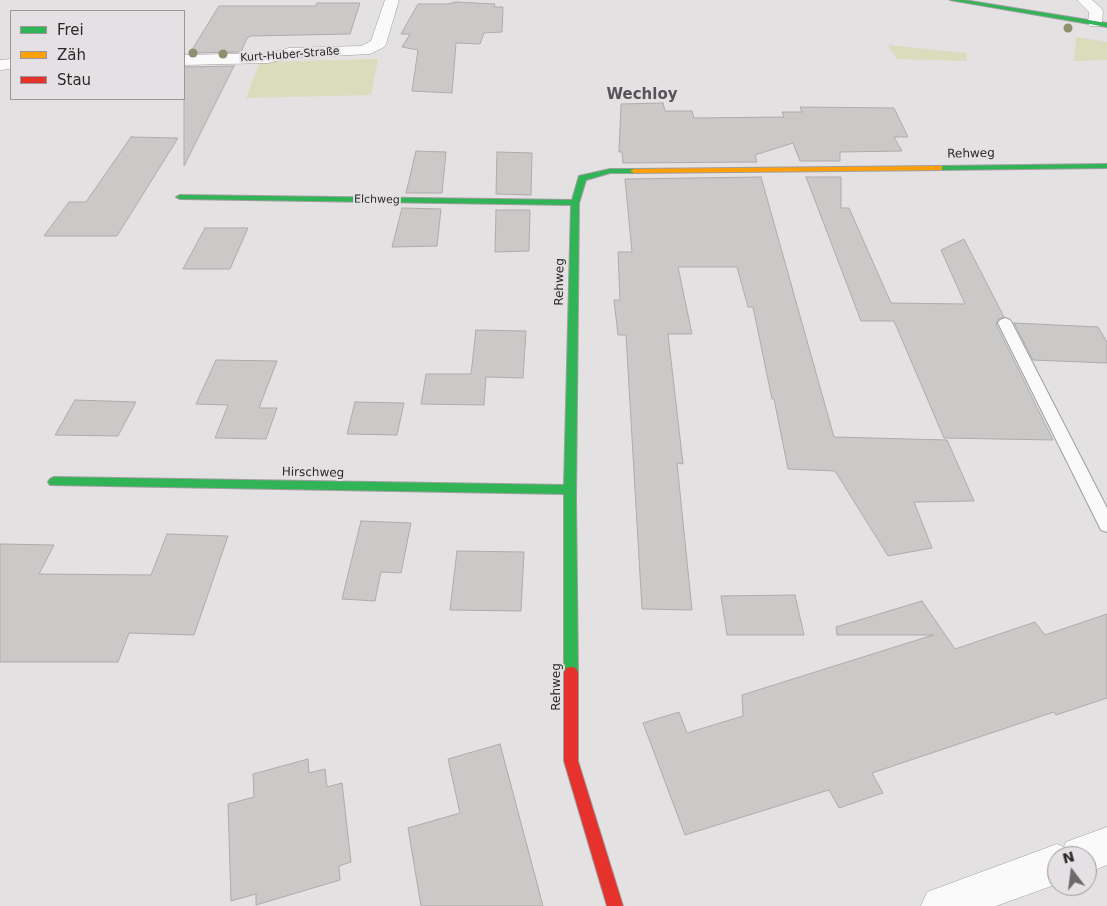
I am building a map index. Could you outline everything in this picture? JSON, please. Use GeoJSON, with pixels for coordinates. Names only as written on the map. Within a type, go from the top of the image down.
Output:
{"type":"FeatureCollection","features":[{"type":"Feature","properties":{"kind":"street","name":"Kurt-Huber-Straße"},"geometry":{"type":"LineString","coordinates":[[185,60],[268,58],[289,53],[364,51],[378,44],[392,0]]}},
{"type":"Feature","properties":{"kind":"street"},"geometry":{"type":"LineString","coordinates":[[953,0],[1101,24]]}},
{"type":"Feature","properties":{"kind":"street"},"geometry":{"type":"LineString","coordinates":[[1084,0],[1096,11],[1101,24]]}},
{"type":"Feature","properties":{"kind":"street","name":"Rehweg"},"geometry":{"type":"LineString","coordinates":[[614,906],[571,761],[571,490],[575,203],[582,178],[610,171],[1107,166]]}},
{"type":"Feature","properties":{"kind":"street","name":"Elchweg"},"geometry":{"type":"LineString","coordinates":[[180,197],[575,203]]}},
{"type":"Feature","properties":{"kind":"street","name":"Hirschweg"},"geometry":{"type":"LineString","coordinates":[[54,482],[571,490]]}},
{"type":"Feature","properties":{"kind":"street"},"geometry":{"type":"LineString","coordinates":[[941,906],[1047,868]]}},
{"type":"Feature","properties":{"kind":"lane"},"geometry":{"type":"LineString","coordinates":[[1005,323],[1107,525]]}},
{"type":"Feature","properties":{"kind":"green space"},"geometry":{"type":"Polygon","coordinates":[[[1076,37],[1107,42],[1107,60],[1074,61],[1076,37]]]}},
{"type":"Feature","properties":{"kind":"green space"},"geometry":{"type":"Polygon","coordinates":[[[888,45],[966,53],[967,61],[897,59],[888,45]]]}},
{"type":"Feature","properties":{"kind":"green space"},"geometry":{"type":"Polygon","coordinates":[[[378,59],[371,95],[246,98],[260,62],[378,59]]]}},
{"type":"Feature","properties":{"kind":"building"},"geometry":{"type":"Polygon","coordinates":[[[456,2],[495,4],[494,7],[503,7],[502,32],[484,33],[480,44],[456,43],[452,93],[412,91],[418,50],[402,47],[410,34],[401,34],[418,4],[448,4],[456,2]]]}},
{"type":"Feature","properties":{"kind":"building"},"geometry":{"type":"Polygon","coordinates":[[[317,3],[360,3],[350,34],[251,36],[247,38],[241,52],[190,53],[219,6],[316,6],[317,3]]]}},
{"type":"Feature","properties":{"kind":"building"},"geometry":{"type":"Polygon","coordinates":[[[234,66],[184,166],[184,100],[185,67],[234,66]]]}},
{"type":"Feature","properties":{"kind":"building"},"geometry":{"type":"Polygon","coordinates":[[[663,103],[665,111],[692,111],[694,118],[784,117],[782,112],[802,112],[800,107],[894,108],[908,137],[894,137],[902,151],[840,152],[840,161],[800,161],[793,143],[755,155],[757,162],[623,163],[622,152],[619,152],[621,104],[663,103]]]}},
{"type":"Feature","properties":{"kind":"building"},"geometry":{"type":"Polygon","coordinates":[[[131,137],[178,138],[117,236],[44,236],[69,202],[86,202],[131,137]]]}},
{"type":"Feature","properties":{"kind":"building"},"geometry":{"type":"Polygon","coordinates":[[[416,151],[446,152],[442,193],[406,193],[416,151]]]}},
{"type":"Feature","properties":{"kind":"building"},"geometry":{"type":"Polygon","coordinates":[[[497,152],[532,153],[531,195],[496,194],[497,152]]]}},
{"type":"Feature","properties":{"kind":"building"},"geometry":{"type":"Polygon","coordinates":[[[761,177],[834,437],[947,440],[974,501],[914,502],[932,548],[888,556],[835,471],[788,469],[753,307],[748,307],[737,267],[678,267],[692,334],[668,334],[683,464],[677,463],[692,610],[642,609],[626,335],[618,335],[614,300],[620,300],[618,252],[632,252],[625,179],[761,177]]]}},
{"type":"Feature","properties":{"kind":"building"},"geometry":{"type":"Polygon","coordinates":[[[806,177],[841,177],[841,208],[849,208],[891,303],[965,304],[941,250],[964,239],[1004,317],[998,319],[996,324],[1053,440],[944,438],[894,321],[861,321],[806,177]]]}},
{"type":"Feature","properties":{"kind":"building"},"geometry":{"type":"Polygon","coordinates":[[[402,208],[441,209],[437,246],[392,247],[402,208]]]}},
{"type":"Feature","properties":{"kind":"building"},"geometry":{"type":"Polygon","coordinates":[[[496,210],[530,210],[529,251],[495,252],[496,210]]]}},
{"type":"Feature","properties":{"kind":"building"},"geometry":{"type":"Polygon","coordinates":[[[205,228],[248,228],[230,269],[183,269],[205,228]]]}},
{"type":"Feature","properties":{"kind":"building"},"geometry":{"type":"Polygon","coordinates":[[[1014,323],[1098,327],[1107,342],[1107,363],[1033,360],[1014,323]]]}},
{"type":"Feature","properties":{"kind":"building"},"geometry":{"type":"Polygon","coordinates":[[[476,330],[526,331],[523,378],[486,377],[484,405],[421,404],[426,374],[471,374],[476,330]]]}},
{"type":"Feature","properties":{"kind":"building"},"geometry":{"type":"Polygon","coordinates":[[[216,360],[277,361],[259,408],[277,408],[266,439],[215,438],[228,405],[196,404],[216,360]]]}},
{"type":"Feature","properties":{"kind":"building"},"geometry":{"type":"Polygon","coordinates":[[[75,400],[136,402],[118,436],[55,435],[75,400]]]}},
{"type":"Feature","properties":{"kind":"building"},"geometry":{"type":"Polygon","coordinates":[[[355,402],[404,403],[397,435],[347,434],[355,402]]]}},
{"type":"Feature","properties":{"kind":"building"},"geometry":{"type":"Polygon","coordinates":[[[361,521],[411,523],[401,573],[381,572],[375,601],[342,599],[361,521]]]}},
{"type":"Feature","properties":{"kind":"building"},"geometry":{"type":"Polygon","coordinates":[[[167,534],[228,536],[194,635],[129,633],[118,662],[0,662],[0,544],[54,545],[39,574],[151,575],[167,534]]]}},
{"type":"Feature","properties":{"kind":"building"},"geometry":{"type":"Polygon","coordinates":[[[457,551],[524,552],[521,611],[450,610],[457,551]]]}},
{"type":"Feature","properties":{"kind":"building"},"geometry":{"type":"Polygon","coordinates":[[[795,595],[804,635],[727,635],[721,596],[795,595]]]}},
{"type":"Feature","properties":{"kind":"building"},"geometry":{"type":"Polygon","coordinates":[[[922,601],[955,649],[1035,622],[1045,635],[1107,614],[1107,698],[1056,715],[1054,712],[872,773],[883,793],[839,808],[829,790],[685,835],[643,723],[679,712],[687,733],[743,716],[742,695],[933,635],[837,635],[836,627],[922,601]]]}},
{"type":"Feature","properties":{"kind":"building"},"geometry":{"type":"Polygon","coordinates":[[[500,744],[543,906],[421,906],[408,828],[460,813],[448,759],[500,744]]]}},
{"type":"Feature","properties":{"kind":"building"},"geometry":{"type":"Polygon","coordinates":[[[308,759],[309,773],[325,769],[327,787],[342,783],[351,862],[339,866],[340,880],[256,905],[256,894],[231,901],[228,804],[254,797],[253,774],[308,759]]]}},
{"type":"Feature","properties":{"kind":"traffic: fast"},"geometry":{"type":"LineString","coordinates":[[953,0],[1107,25]]}},
{"type":"Feature","properties":{"kind":"traffic: fast"},"geometry":{"type":"LineString","coordinates":[[939,168],[1107,166]]}},
{"type":"Feature","properties":{"kind":"traffic: fast"},"geometry":{"type":"LineString","coordinates":[[571,673],[570,498],[575,203],[582,178],[610,171],[634,171]]}},
{"type":"Feature","properties":{"kind":"traffic: fast"},"geometry":{"type":"LineString","coordinates":[[180,197],[575,203]]}},
{"type":"Feature","properties":{"kind":"traffic: fast"},"geometry":{"type":"LineString","coordinates":[[54,482],[571,490]]}},
{"type":"Feature","properties":{"kind":"traffic: slow"},"geometry":{"type":"LineString","coordinates":[[634,171],[939,168]]}},
{"type":"Feature","properties":{"kind":"traffic: jam"},"geometry":{"type":"LineString","coordinates":[[571,673],[571,761],[615,906]]}},
{"type":"Feature","properties":{"kind":"district","name":"Wechloy"},"geometry":{"type":"Point","coordinates":[642,95]}}]}
